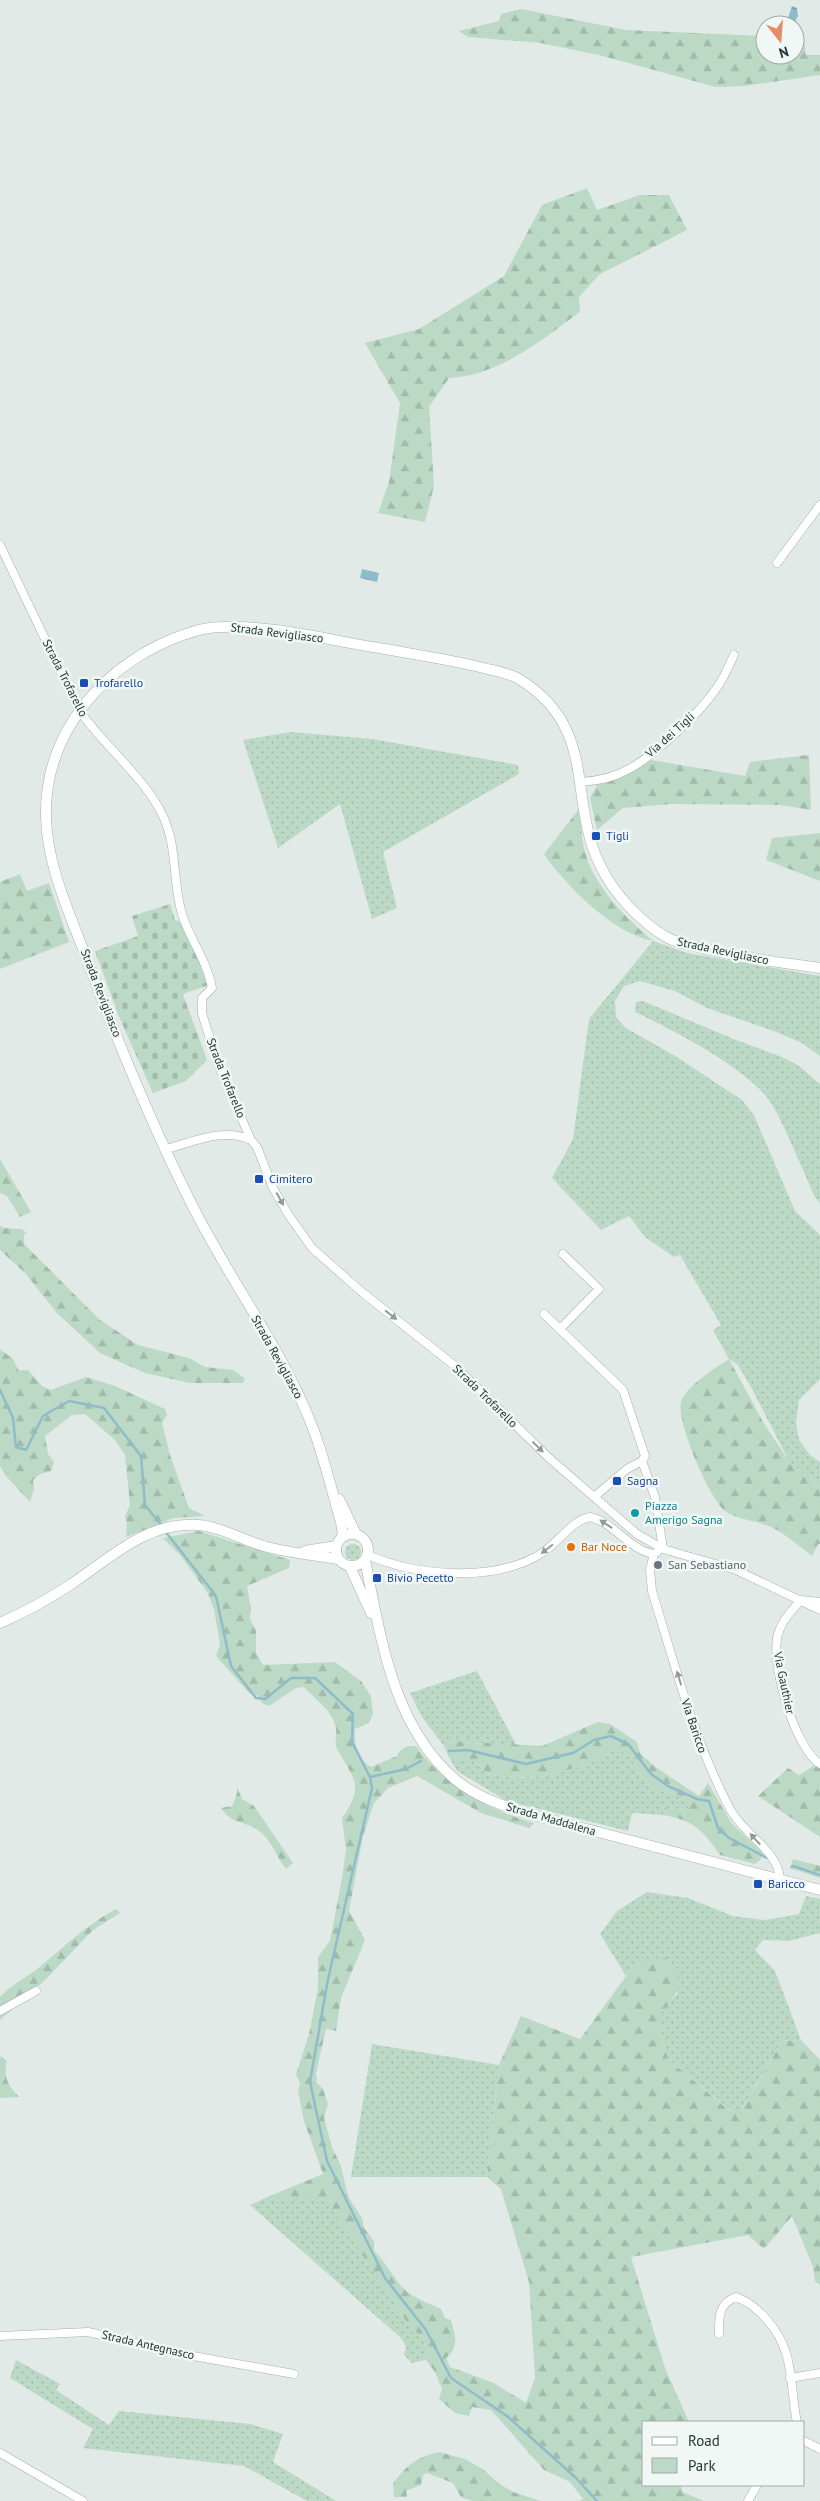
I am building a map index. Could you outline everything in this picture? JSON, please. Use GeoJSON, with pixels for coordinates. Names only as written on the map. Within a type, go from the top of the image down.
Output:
{"type":"FeatureCollection","features":[{"type":"Feature","properties":{"kind":"street"},"geometry":{"type":"LineString","coordinates":[[777,563],[820,505]]}},
{"type":"Feature","properties":{"kind":"street","name":"Strada Trofarello"},"geometry":{"type":"LineString","coordinates":[[0,545],[79,710],[90,726],[150,794],[162,814],[171,841],[182,915],[209,970],[212,988],[202,998],[202,1013],[217,1062],[251,1140],[256,1146],[274,1188],[288,1214],[312,1248],[363,1293],[455,1366],[549,1458],[594,1497]]}},
{"type":"Feature","properties":{"kind":"street","name":"Strada Revigliasco"},"geometry":{"type":"LineString","coordinates":[[343,1536],[307,1412],[284,1366],[190,1203],[108,1013],[60,887],[50,852],[46,815],[51,776],[64,736],[79,710],[115,670],[156,645],[192,632],[221,627],[266,630],[457,661],[515,677],[543,698],[563,722],[577,756],[589,832],[599,863],[616,892],[642,919],[671,940],[713,951],[820,968]]}},
{"type":"Feature","properties":{"kind":"street","name":"Via dei Tigli"},"geometry":{"type":"LineString","coordinates":[[581,782],[607,778],[645,758],[704,703],[718,686],[734,655]]}},
{"type":"Feature","properties":{"kind":"street"},"geometry":{"type":"LineString","coordinates":[[166,1149],[214,1136],[243,1136],[251,1140]]}},
{"type":"Feature","properties":{"kind":"street"},"geometry":{"type":"LineString","coordinates":[[560,1329],[599,1289],[563,1254]]}},
{"type":"Feature","properties":{"kind":"street"},"geometry":{"type":"LineString","coordinates":[[544,1314],[623,1390],[645,1456],[642,1461],[627,1469],[594,1497],[638,1534],[662,1549],[736,1570],[820,1610]]}},
{"type":"Feature","properties":{"kind":"street","name":"Strada Revigliasco"},"geometry":{"type":"LineString","coordinates":[[322,1461],[356,1534],[366,1543],[367,1557]]}},
{"type":"Feature","properties":{"kind":"street"},"geometry":{"type":"LineString","coordinates":[[642,1461],[655,1497],[662,1549]]}},
{"type":"Feature","properties":{"kind":"street"},"geometry":{"type":"LineString","coordinates":[[0,1623],[36,1607],[72,1584],[111,1554],[149,1534],[176,1525],[199,1525],[266,1547],[338,1559],[350,1567],[362,1564],[367,1557],[391,1565],[440,1572],[461,1573],[498,1570],[534,1558],[550,1547],[579,1521],[590,1517],[605,1522],[644,1552],[654,1554],[662,1549]]}},
{"type":"Feature","properties":{"kind":"street"},"geometry":{"type":"LineString","coordinates":[[338,1559],[336,1546],[343,1536],[356,1534]]}},
{"type":"Feature","properties":{"kind":"street"},"geometry":{"type":"LineString","coordinates":[[298,1553],[336,1546]]}},
{"type":"Feature","properties":{"kind":"street","name":"Via Baricco"},"geometry":{"type":"LineString","coordinates":[[654,1554],[650,1570],[652,1591],[699,1742],[731,1811],[776,1862],[780,1879]]}},
{"type":"Feature","properties":{"kind":"street","name":"Strada Maddalena"},"geometry":{"type":"LineString","coordinates":[[367,1557],[378,1628]]}},
{"type":"Feature","properties":{"kind":"street","name":"Strada Maddalena"},"geometry":{"type":"LineString","coordinates":[[350,1567],[378,1628],[400,1700],[415,1731],[436,1760],[458,1782],[495,1803],[528,1814],[820,1890]]}},
{"type":"Feature","properties":{"kind":"street"},"geometry":{"type":"LineString","coordinates":[[801,1600],[820,1602]]}},
{"type":"Feature","properties":{"kind":"street","name":"Via Gauthier"},"geometry":{"type":"LineString","coordinates":[[801,1600],[781,1627],[777,1639],[777,1652],[792,1722],[807,1753],[820,1764]]}},
{"type":"Feature","properties":{"kind":"street"},"geometry":{"type":"LineString","coordinates":[[0,2011],[36,1991]]}},
{"type":"Feature","properties":{"kind":"street"},"geometry":{"type":"LineString","coordinates":[[719,2334],[720,2308],[727,2301],[736,2297],[747,2301],[758,2309],[780,2340],[786,2352],[797,2421]]}},
{"type":"Feature","properties":{"kind":"street","name":"Strada Antegnasco"},"geometry":{"type":"LineString","coordinates":[[0,2336],[88,2332],[193,2356],[294,2374]]}},
{"type":"Feature","properties":{"kind":"street"},"geometry":{"type":"LineString","coordinates":[[790,2378],[820,2373]]}},
{"type":"Feature","properties":{"kind":"street"},"geometry":{"type":"LineString","coordinates":[[805,2442],[820,2449]]}},
{"type":"Feature","properties":{"kind":"street"},"geometry":{"type":"LineString","coordinates":[[0,2453],[83,2501]]}},
{"type":"Feature","properties":{"kind":"street"},"geometry":{"type":"LineString","coordinates":[[748,2501],[756,2486]]}},
{"type":"Feature","properties":{"kind":"green space"},"geometry":{"type":"Polygon","coordinates":[[[521,9],[626,30],[755,36],[755,65],[805,65],[805,46],[806,55],[820,55],[820,75],[744,86],[716,87],[599,55],[540,43],[468,37],[459,31],[499,21],[501,14],[521,9]]]}},
{"type":"Feature","properties":{"kind":"green space"},"geometry":{"type":"Polygon","coordinates":[[[587,188],[597,210],[640,195],[669,195],[687,230],[600,274],[579,297],[580,312],[519,355],[485,371],[449,378],[429,407],[434,486],[425,522],[378,513],[389,482],[400,403],[365,343],[419,329],[504,276],[542,205],[587,188]]]}},
{"type":"Feature","properties":{"kind":"green space"},"geometry":{"type":"Polygon","coordinates":[[[290,732],[372,739],[518,765],[519,774],[383,852],[397,908],[372,919],[340,804],[278,848],[243,740],[290,732]]]}},
{"type":"Feature","properties":{"kind":"green space"},"geometry":{"type":"Polygon","coordinates":[[[809,755],[811,810],[781,805],[672,804],[623,808],[597,830],[590,798],[597,785],[632,772],[651,760],[745,776],[750,762],[809,755]]]}},
{"type":"Feature","properties":{"kind":"green space"},"geometry":{"type":"Polygon","coordinates":[[[579,809],[584,848],[594,875],[621,911],[653,941],[638,937],[607,919],[578,894],[553,867],[544,854],[579,809]]]}},
{"type":"Feature","properties":{"kind":"green space"},"geometry":{"type":"Polygon","coordinates":[[[820,833],[820,881],[766,860],[772,838],[820,833]]]}},
{"type":"Feature","properties":{"kind":"green space"},"geometry":{"type":"Polygon","coordinates":[[[20,874],[27,891],[49,883],[69,942],[0,969],[0,882],[20,874]]]}},
{"type":"Feature","properties":{"kind":"green space"},"geometry":{"type":"Polygon","coordinates":[[[170,904],[175,920],[179,921],[199,957],[209,985],[183,994],[207,1060],[186,1081],[153,1093],[120,1019],[95,951],[138,936],[132,916],[170,904]]]}},
{"type":"Feature","properties":{"kind":"green space"},"geometry":{"type":"Polygon","coordinates":[[[653,941],[687,953],[820,976],[820,1056],[802,1043],[779,1033],[707,1008],[675,991],[640,981],[624,986],[615,1001],[616,1017],[626,1028],[672,1054],[742,1100],[754,1115],[795,1211],[820,1235],[820,1379],[799,1400],[796,1423],[799,1440],[810,1455],[820,1462],[820,1488],[789,1461],[751,1387],[737,1364],[729,1359],[713,1330],[721,1325],[680,1255],[674,1257],[645,1237],[629,1216],[601,1230],[552,1178],[573,1139],[589,1019],[653,941]]]}},
{"type":"Feature","properties":{"kind":"green space"},"geometry":{"type":"Polygon","coordinates":[[[643,1001],[782,1057],[799,1066],[820,1084],[820,1203],[815,1197],[779,1117],[763,1093],[748,1079],[711,1053],[670,1029],[635,1012],[636,1002],[643,1001]]]}},
{"type":"Feature","properties":{"kind":"green space"},"geometry":{"type":"Polygon","coordinates":[[[0,1159],[31,1212],[20,1217],[7,1196],[0,1193],[0,1159]]]}},
{"type":"Feature","properties":{"kind":"green space"},"geometry":{"type":"Polygon","coordinates":[[[0,1226],[22,1229],[26,1233],[24,1235],[24,1244],[100,1320],[138,1345],[189,1358],[205,1367],[234,1370],[245,1379],[243,1383],[190,1383],[145,1373],[100,1353],[57,1313],[25,1273],[0,1250],[0,1226]]]}},
{"type":"Feature","properties":{"kind":"green space"},"geometry":{"type":"Polygon","coordinates":[[[0,1349],[13,1359],[19,1371],[28,1370],[42,1386],[51,1390],[86,1377],[115,1386],[165,1409],[167,1415],[162,1423],[170,1455],[189,1508],[205,1516],[174,1518],[126,1537],[127,1523],[125,1516],[130,1505],[125,1455],[115,1440],[85,1414],[72,1415],[45,1436],[48,1454],[54,1462],[51,1471],[40,1474],[33,1480],[34,1489],[30,1502],[6,1476],[0,1466],[0,1349]]]}},
{"type":"Feature","properties":{"kind":"green space"},"geometry":{"type":"Polygon","coordinates":[[[729,1359],[763,1422],[789,1461],[820,1488],[820,1544],[818,1544],[812,1556],[770,1526],[725,1511],[711,1491],[695,1459],[684,1425],[681,1402],[688,1390],[709,1372],[729,1359]]]}},
{"type":"Feature","properties":{"kind":"green space"},"geometry":{"type":"Polygon","coordinates":[[[199,1531],[290,1560],[289,1568],[247,1586],[251,1609],[250,1619],[256,1631],[256,1653],[263,1665],[335,1662],[361,1681],[371,1696],[373,1714],[369,1723],[355,1729],[358,1751],[367,1764],[371,1767],[397,1756],[405,1748],[416,1746],[440,1774],[468,1795],[499,1811],[534,1823],[529,1828],[481,1813],[417,1776],[388,1788],[374,1803],[363,1836],[349,1911],[365,1940],[341,1998],[336,2031],[326,2029],[316,2073],[317,2083],[323,2089],[328,2104],[324,2118],[332,2147],[341,2166],[348,2196],[362,2218],[364,2228],[374,2241],[374,2251],[404,2289],[420,2300],[441,2309],[445,2318],[451,2320],[455,2345],[446,2358],[450,2367],[494,2383],[526,2403],[535,2378],[529,2282],[501,2189],[487,2177],[499,2065],[521,2016],[580,2039],[632,1968],[649,1959],[668,1958],[677,1976],[677,1989],[675,1995],[658,2017],[668,2059],[730,2111],[741,2111],[782,2041],[801,2040],[820,2060],[820,2285],[815,2282],[813,2267],[792,2216],[764,2249],[748,2235],[631,2257],[665,2368],[689,2421],[642,2421],[642,2486],[681,2486],[682,2492],[704,2501],[579,2501],[583,2499],[570,2482],[544,2470],[491,2410],[472,2407],[469,2416],[455,2413],[439,2399],[442,2389],[435,2372],[426,2360],[426,2345],[408,2324],[325,2198],[265,2198],[323,2174],[304,2121],[298,2091],[300,2083],[296,2075],[309,2034],[318,1988],[318,1957],[330,1941],[346,1849],[342,1818],[353,1798],[354,1783],[336,1747],[336,1729],[331,1716],[304,1687],[296,1688],[269,1706],[262,1703],[257,1695],[249,1693],[216,1656],[220,1644],[214,1609],[207,1592],[181,1556],[163,1538],[199,1531]]]}},
{"type":"Feature","properties":{"kind":"green space"},"geometry":{"type":"Polygon","coordinates":[[[350,1544],[356,1544],[361,1549],[359,1558],[350,1560],[345,1555],[345,1549],[350,1544]]]}},
{"type":"Feature","properties":{"kind":"green space"},"geometry":{"type":"Polygon","coordinates":[[[477,1671],[517,1746],[453,1741],[444,1746],[422,1717],[410,1693],[477,1671]]]}},
{"type":"Feature","properties":{"kind":"green space"},"geometry":{"type":"Polygon","coordinates":[[[598,1722],[610,1724],[637,1742],[640,1753],[654,1766],[699,1796],[708,1783],[732,1824],[762,1852],[761,1859],[755,1864],[720,1855],[708,1839],[690,1823],[663,1815],[664,1808],[685,1810],[690,1806],[682,1796],[652,1788],[640,1775],[633,1761],[622,1751],[614,1751],[586,1765],[541,1777],[512,1778],[487,1773],[477,1763],[465,1758],[449,1757],[444,1746],[453,1741],[542,1746],[598,1722]]]}},
{"type":"Feature","properties":{"kind":"green space"},"geometry":{"type":"Polygon","coordinates":[[[614,1751],[622,1751],[633,1761],[640,1775],[652,1788],[682,1796],[691,1806],[685,1810],[664,1808],[663,1815],[632,1813],[628,1831],[507,1801],[457,1771],[449,1757],[465,1758],[477,1763],[487,1773],[512,1778],[541,1777],[586,1765],[614,1751]]]}},
{"type":"Feature","properties":{"kind":"green space"},"geometry":{"type":"Polygon","coordinates":[[[813,1766],[820,1768],[820,1837],[758,1796],[788,1768],[799,1775],[813,1766]]]}},
{"type":"Feature","properties":{"kind":"green space"},"geometry":{"type":"Polygon","coordinates":[[[237,1787],[242,1799],[254,1806],[293,1863],[286,1869],[264,1835],[254,1828],[229,1817],[221,1808],[232,1806],[236,1797],[237,1787]]]}},
{"type":"Feature","properties":{"kind":"green space"},"geometry":{"type":"Polygon","coordinates":[[[793,1859],[820,1866],[820,1878],[790,1868],[793,1859]]]}},
{"type":"Feature","properties":{"kind":"green space"},"geometry":{"type":"Polygon","coordinates":[[[647,1892],[688,1898],[733,1916],[765,1920],[799,1914],[806,1896],[820,1899],[820,1933],[789,1941],[763,1940],[755,1950],[775,1971],[801,2040],[782,2041],[740,2112],[731,2111],[668,2059],[657,2017],[678,1993],[632,1968],[626,1976],[600,1934],[617,1911],[647,1892]]]}},
{"type":"Feature","properties":{"kind":"green space"},"geometry":{"type":"Polygon","coordinates":[[[116,1909],[120,1913],[93,1930],[44,1981],[0,2020],[0,1997],[5,1992],[37,1969],[84,1930],[116,1909]]]}},
{"type":"Feature","properties":{"kind":"green space"},"geometry":{"type":"Polygon","coordinates":[[[372,2044],[499,2065],[487,2177],[351,2177],[372,2044]]]}},
{"type":"Feature","properties":{"kind":"green space"},"geometry":{"type":"Polygon","coordinates":[[[0,2056],[7,2061],[7,2081],[19,2097],[0,2098],[0,2056]]]}},
{"type":"Feature","properties":{"kind":"green space"},"geometry":{"type":"Polygon","coordinates":[[[325,2197],[408,2324],[423,2340],[427,2349],[426,2360],[412,2363],[404,2355],[406,2346],[401,2338],[250,2205],[265,2198],[325,2197]]]}},
{"type":"Feature","properties":{"kind":"green space"},"geometry":{"type":"Polygon","coordinates":[[[16,2360],[60,2384],[56,2390],[109,2425],[119,2411],[250,2424],[283,2434],[273,2462],[336,2501],[307,2501],[244,2466],[83,2448],[93,2429],[10,2378],[16,2360]]]}},
{"type":"Feature","properties":{"kind":"green space"},"geometry":{"type":"Polygon","coordinates":[[[439,2452],[465,2459],[484,2470],[498,2483],[513,2492],[541,2501],[472,2501],[461,2497],[453,2483],[427,2473],[423,2475],[421,2485],[406,2491],[407,2497],[394,2497],[393,2484],[403,2472],[418,2459],[439,2452]]]}},
{"type":"Feature","properties":{"kind":"water"},"geometry":{"type":"Polygon","coordinates":[[[792,6],[797,8],[798,15],[789,15],[792,6]]]}},
{"type":"Feature","properties":{"kind":"water"},"geometry":{"type":"Polygon","coordinates":[[[362,569],[379,573],[377,582],[360,578],[362,569]]]}},
{"type":"Feature","properties":{"kind":"waterway"},"geometry":{"type":"LineString","coordinates":[[0,1390],[13,1418],[16,1447],[26,1450],[43,1416],[69,1401],[104,1408],[141,1456],[145,1505],[162,1526]]}},
{"type":"Feature","properties":{"kind":"waterway"},"geometry":{"type":"LineString","coordinates":[[165,1531],[216,1596],[231,1666],[256,1698],[265,1699],[291,1678],[315,1678],[353,1714],[352,1742],[370,1777],[372,1788],[328,1979],[310,2082],[327,2161],[385,2278],[426,2330],[451,2378],[507,2416],[576,2478],[597,2501]]}},
{"type":"Feature","properties":{"kind":"waterway"},"geometry":{"type":"LineString","coordinates":[[449,1751],[468,1750],[526,1764],[573,1753],[594,1740],[611,1736],[628,1744],[651,1774],[668,1786],[697,1799],[709,1801],[718,1828],[729,1838],[767,1858]]}},
{"type":"Feature","properties":{"kind":"waterway"},"geometry":{"type":"LineString","coordinates":[[370,1777],[406,1769],[421,1761]]}},
{"type":"Feature","properties":{"kind":"waterway"},"geometry":{"type":"LineString","coordinates":[[793,1866],[820,1875]]}},
{"type":"Feature","properties":{"kind":"place","name":"Trofarello"},"geometry":{"type":"Point","coordinates":[84,683]}},
{"type":"Feature","properties":{"kind":"place","name":"Tigli"},"geometry":{"type":"Point","coordinates":[596,836]}},
{"type":"Feature","properties":{"kind":"place","name":"Cimitero"},"geometry":{"type":"Point","coordinates":[259,1179]}},
{"type":"Feature","properties":{"kind":"place","name":"Sagna"},"geometry":{"type":"Point","coordinates":[617,1481]}},
{"type":"Feature","properties":{"kind":"place","name":"Piazza Amerigo Sagna"},"geometry":{"type":"Point","coordinates":[635,1513]}},
{"type":"Feature","properties":{"kind":"place","name":"Bar Noce"},"geometry":{"type":"Point","coordinates":[571,1547]}},
{"type":"Feature","properties":{"kind":"place","name":"San Sebastiano"},"geometry":{"type":"Point","coordinates":[658,1565]}},
{"type":"Feature","properties":{"kind":"place","name":"Bivio Pecetto"},"geometry":{"type":"Point","coordinates":[377,1578]}},
{"type":"Feature","properties":{"kind":"place","name":"Baricco"},"geometry":{"type":"Point","coordinates":[758,1884]}}]}
